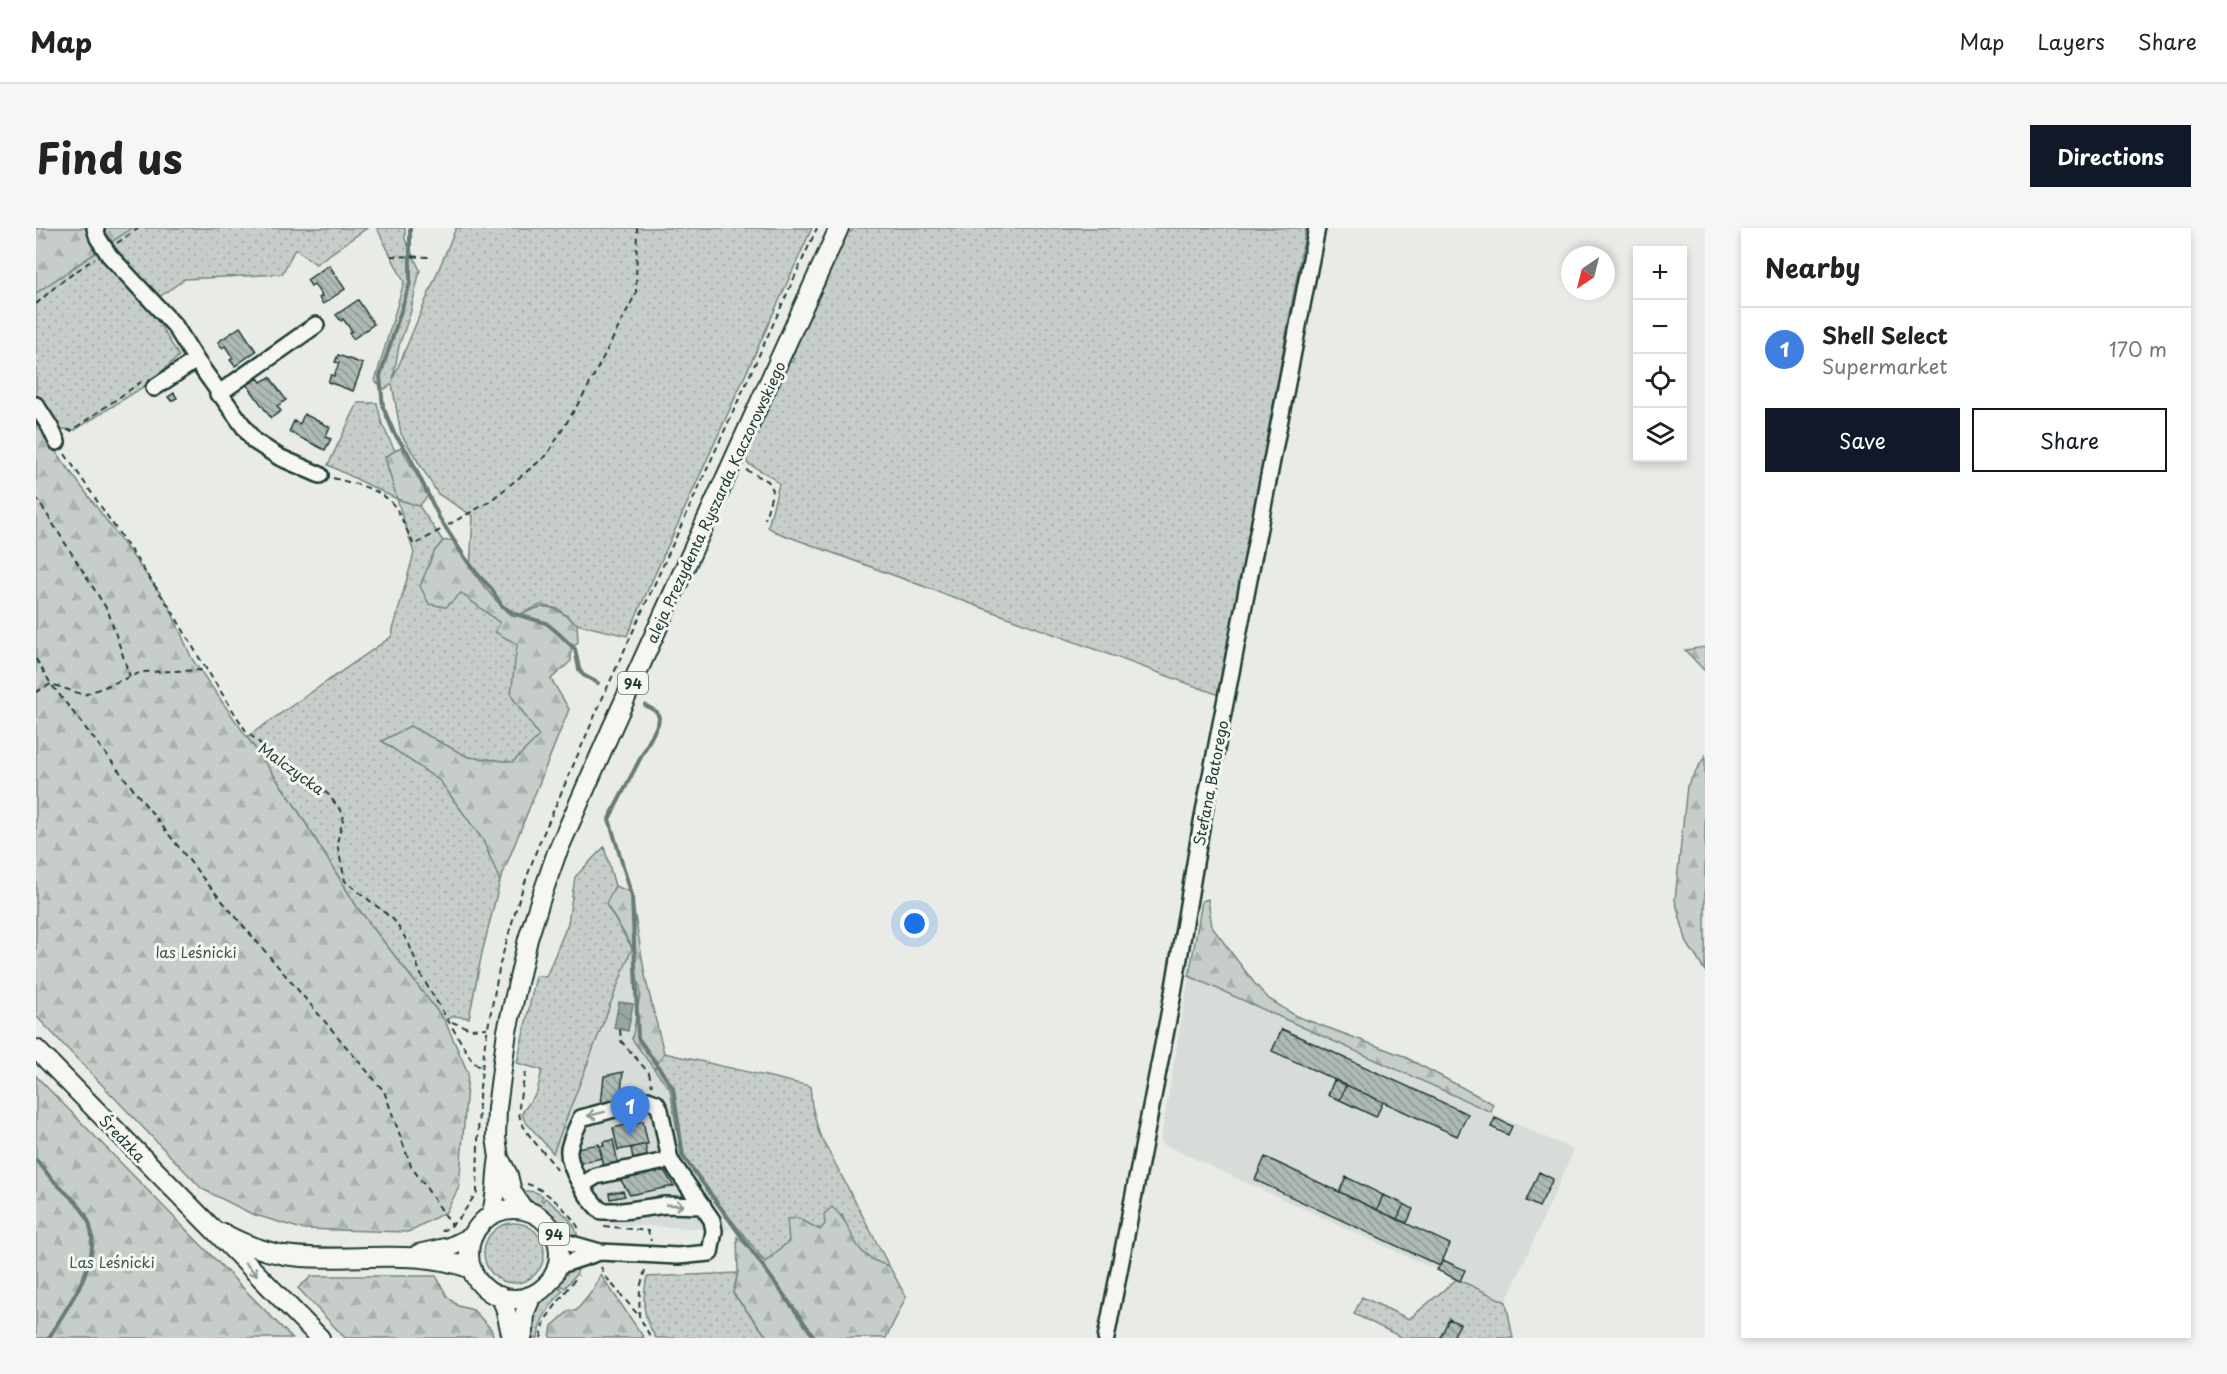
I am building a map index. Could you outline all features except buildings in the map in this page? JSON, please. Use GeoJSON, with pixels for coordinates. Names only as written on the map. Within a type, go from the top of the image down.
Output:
{"type":"FeatureCollection","features":[{"type":"Feature","properties":{"kind":"main road","name":"aleja Prezydenta Ryszarda Kaczorowskiego"},"geometry":{"type":"LineString","coordinates":[[523,1209],[512,1192],[508,1175],[499,1158],[496,1137],[497,1108],[507,1031],[526,948],[541,898],[570,823],[839,228]]}},
{"type":"Feature","properties":{"kind":"main road","name":"Średzka"},"geometry":{"type":"LineString","coordinates":[[36,1049],[320,1338]]}},
{"type":"Feature","properties":{"kind":"main road","name":"aleja Prezydenta Ryszarda Kaczorowskiego"},"geometry":{"type":"LineString","coordinates":[[491,1215],[496,1202],[495,1175],[499,1158]]}},
{"type":"Feature","properties":{"kind":"main road","name":"94"},"geometry":{"type":"LineString","coordinates":[[491,1215],[501,1210],[523,1209],[537,1215],[550,1226],[558,1240],[560,1253],[558,1266],[544,1288],[532,1295]]}},
{"type":"Feature","properties":{"kind":"main road"},"geometry":{"type":"LineString","coordinates":[[491,1215],[480,1224],[470,1247],[472,1269],[478,1281],[488,1290],[511,1299],[532,1295]]}},
{"type":"Feature","properties":{"kind":"main road"},"geometry":{"type":"LineString","coordinates":[[211,1227],[236,1240],[281,1254],[334,1257],[408,1256],[450,1262],[472,1269]]}},
{"type":"Feature","properties":{"kind":"main road"},"geometry":{"type":"LineString","coordinates":[[408,1256],[450,1247],[473,1236]]}},
{"type":"Feature","properties":{"kind":"main road"},"geometry":{"type":"LineString","coordinates":[[522,1338],[525,1312],[532,1295]]}},
{"type":"Feature","properties":{"kind":"main road"},"geometry":{"type":"LineString","coordinates":[[500,1296],[512,1338]]}},
{"type":"Feature","properties":{"kind":"street"},"geometry":{"type":"LineString","coordinates":[[95,228],[106,250],[175,326],[218,394],[254,441],[279,457],[320,475]]}},
{"type":"Feature","properties":{"kind":"street","name":"Stefana Batorego"},"geometry":{"type":"LineString","coordinates":[[1106,1338],[1172,999],[1202,822],[1317,228]]}},
{"type":"Feature","properties":{"kind":"street"},"geometry":{"type":"LineString","coordinates":[[218,394],[316,326]]}},
{"type":"Feature","properties":{"kind":"street"},"geometry":{"type":"LineString","coordinates":[[157,386],[196,360]]}},
{"type":"Feature","properties":{"kind":"street"},"geometry":{"type":"LineString","coordinates":[[36,405],[57,441]]}},
{"type":"Feature","properties":{"kind":"street"},"geometry":{"type":"LineString","coordinates":[[558,1266],[600,1258],[650,1254],[678,1256],[710,1252],[714,1226],[703,1206],[670,1160],[660,1110],[656,1103],[648,1100],[581,1118],[569,1148],[569,1161],[595,1205],[602,1211],[622,1211],[664,1205],[703,1206]]}},
{"type":"Feature","properties":{"kind":"street"},"geometry":{"type":"LineString","coordinates":[[582,1185],[596,1176],[670,1160]]}},
{"type":"Feature","properties":{"kind":"street"},"geometry":{"type":"LineString","coordinates":[[558,1240],[600,1258]]}},
{"type":"Feature","properties":{"kind":"path"},"geometry":{"type":"LineString","coordinates":[[36,304],[57,285],[138,228]]}},
{"type":"Feature","properties":{"kind":"path"},"geometry":{"type":"LineString","coordinates":[[448,525],[489,502],[547,455],[587,389],[636,293],[637,228]]}},
{"type":"Feature","properties":{"kind":"path"},"geometry":{"type":"LineString","coordinates":[[440,1232],[461,1216],[477,1192],[479,1096],[488,1028],[500,964],[518,902],[538,846],[603,697],[817,228]]}},
{"type":"Feature","properties":{"kind":"path"},"geometry":{"type":"LineString","coordinates":[[391,256],[429,257]]}},
{"type":"Feature","properties":{"kind":"path"},"geometry":{"type":"LineString","coordinates":[[50,427],[71,431],[151,375],[157,386]]}},
{"type":"Feature","properties":{"kind":"path","name":"Malczycka"},"geometry":{"type":"LineString","coordinates":[[57,441],[172,611],[246,731],[285,765],[328,794],[344,814],[337,843],[345,881],[394,920],[409,944],[422,977],[473,1062],[482,1068]]}},
{"type":"Feature","properties":{"kind":"path"},"geometry":{"type":"LineString","coordinates":[[732,464],[768,481],[772,490],[765,519]]}},
{"type":"Feature","properties":{"kind":"path"},"geometry":{"type":"LineString","coordinates":[[320,475],[368,487],[387,499],[396,509],[414,545],[444,528]]}},
{"type":"Feature","properties":{"kind":"path"},"geometry":{"type":"LineString","coordinates":[[36,497],[108,611],[130,677]]}},
{"type":"Feature","properties":{"kind":"path"},"geometry":{"type":"LineString","coordinates":[[36,659],[51,684],[206,882],[384,1091],[411,1166],[452,1225]]}},
{"type":"Feature","properties":{"kind":"path"},"geometry":{"type":"LineString","coordinates":[[36,692],[51,684],[84,695],[141,672],[207,670]]}},
{"type":"Feature","properties":{"kind":"path"},"geometry":{"type":"LineString","coordinates":[[450,1021],[471,1029],[488,1028]]}},
{"type":"Feature","properties":{"kind":"path"},"geometry":{"type":"LineString","coordinates":[[620,1030],[621,1041],[649,1073],[656,1103]]}},
{"type":"Feature","properties":{"kind":"path"},"geometry":{"type":"LineString","coordinates":[[530,1184],[542,1191],[574,1219],[581,1232]]}},
{"type":"Feature","properties":{"kind":"path"},"geometry":{"type":"LineString","coordinates":[[639,1316],[640,1288],[650,1254]]}},
{"type":"Feature","properties":{"kind":"path"},"geometry":{"type":"LineString","coordinates":[[600,1258],[606,1277],[639,1316],[651,1338]]}},
{"type":"Feature","properties":{"kind":"path"},"geometry":{"type":"LineString","coordinates":[[541,1338],[545,1320],[582,1267]]}},
{"type":"Feature","properties":{"kind":"shaded area"},"geometry":{"type":"Polygon","coordinates":[[[632,948],[640,995],[632,1039],[670,1089],[681,1156],[731,1230],[608,1224],[591,1215],[553,1153],[632,948]]]}},
{"type":"Feature","properties":{"kind":"shaded area"},"geometry":{"type":"Polygon","coordinates":[[[1189,976],[1574,1150],[1506,1302],[1160,1143],[1189,976]]]}},
{"type":"Feature","properties":{"kind":"green space"},"geometry":{"type":"Polygon","coordinates":[[[36,228],[132,228],[36,293],[36,228]]]}},
{"type":"Feature","properties":{"kind":"green space"},"geometry":{"type":"Polygon","coordinates":[[[132,228],[367,228],[316,264],[295,249],[282,274],[185,279],[148,305],[179,356],[148,384],[75,430],[60,429],[36,393],[36,293],[132,228]]]}},
{"type":"Feature","properties":{"kind":"green space"},"geometry":{"type":"Polygon","coordinates":[[[377,228],[405,228],[405,239],[420,270],[410,314],[399,346],[393,379],[456,228],[812,228],[627,636],[577,624],[558,609],[540,605],[514,617],[470,569],[473,516],[438,494],[401,434],[392,384],[385,389],[375,381],[404,282],[377,228]]]}},
{"type":"Feature","properties":{"kind":"green space"},"geometry":{"type":"Polygon","coordinates":[[[853,228],[1306,228],[1219,695],[776,532],[768,527],[779,484],[772,477],[747,463],[747,455],[789,361],[792,362],[794,359],[791,357],[848,230],[851,232],[853,228]]]}},
{"type":"Feature","properties":{"kind":"green space"},"geometry":{"type":"Polygon","coordinates":[[[358,403],[377,403],[382,424],[395,451],[385,457],[397,499],[328,465],[358,403]]]}},
{"type":"Feature","properties":{"kind":"green space","name":"las Leśnicki"},"geometry":{"type":"Polygon","coordinates":[[[36,419],[53,448],[168,604],[192,659],[292,801],[357,907],[445,1021],[468,1073],[459,1187],[446,1212],[408,1232],[302,1229],[252,1214],[202,1189],[36,1016],[36,419]]]}},
{"type":"Feature","properties":{"kind":"green space"},"geometry":{"type":"Polygon","coordinates":[[[401,447],[428,496],[419,506],[397,499],[385,457],[401,447]]]}},
{"type":"Feature","properties":{"kind":"green space"},"geometry":{"type":"Polygon","coordinates":[[[397,499],[419,506],[443,541],[434,552],[429,604],[446,607],[460,592],[500,623],[496,632],[518,644],[511,695],[540,736],[513,762],[468,757],[410,726],[382,741],[440,781],[483,840],[500,881],[469,1018],[454,1016],[445,1021],[357,907],[292,801],[247,737],[391,637],[414,553],[397,499]]]}},
{"type":"Feature","properties":{"kind":"green space"},"geometry":{"type":"Polygon","coordinates":[[[452,540],[488,591],[514,617],[533,609],[546,607],[559,611],[577,624],[578,642],[571,649],[571,661],[551,679],[569,709],[500,881],[483,840],[440,781],[382,741],[410,726],[468,757],[513,762],[539,736],[511,695],[517,644],[495,632],[500,623],[461,593],[446,607],[429,604],[420,586],[434,552],[443,541],[452,540]]]}},
{"type":"Feature","properties":{"kind":"green space"},"geometry":{"type":"Polygon","coordinates":[[[1705,647],[1705,671],[1685,650],[1705,647]]]}},
{"type":"Feature","properties":{"kind":"green space"},"geometry":{"type":"Polygon","coordinates":[[[1705,756],[1705,971],[1687,943],[1675,900],[1687,786],[1705,756]]]}},
{"type":"Feature","properties":{"kind":"green space"},"geometry":{"type":"Polygon","coordinates":[[[604,847],[615,886],[606,904],[632,948],[553,1153],[524,1120],[522,1113],[537,1092],[542,1070],[517,1063],[536,976],[546,977],[568,923],[575,877],[604,847]]]}},
{"type":"Feature","properties":{"kind":"green space"},"geometry":{"type":"Polygon","coordinates":[[[615,886],[631,892],[646,981],[664,1053],[654,1069],[632,1039],[640,995],[633,948],[606,904],[615,886]]]}},
{"type":"Feature","properties":{"kind":"green space"},"geometry":{"type":"Polygon","coordinates":[[[1208,899],[1212,927],[1269,999],[1296,1016],[1401,1055],[1493,1104],[1491,1112],[1189,976],[1202,901],[1208,899]]]}},
{"type":"Feature","properties":{"kind":"green space"},"geometry":{"type":"Polygon","coordinates":[[[664,1053],[810,1086],[819,1133],[889,1266],[879,1263],[859,1248],[842,1215],[820,1230],[798,1218],[789,1241],[765,1262],[681,1156],[670,1089],[654,1069],[664,1053]]]}},
{"type":"Feature","properties":{"kind":"green space","name":"Las Leśnicki"},"geometry":{"type":"Polygon","coordinates":[[[36,1076],[292,1338],[36,1338],[36,1076]]]}},
{"type":"Feature","properties":{"kind":"green space"},"geometry":{"type":"Polygon","coordinates":[[[519,1190],[535,1192],[543,1196],[541,1200],[545,1198],[570,1221],[577,1232],[578,1239],[564,1231],[550,1214],[519,1190]]]}},
{"type":"Feature","properties":{"kind":"green space"},"geometry":{"type":"Polygon","coordinates":[[[832,1207],[846,1224],[859,1248],[875,1261],[889,1266],[906,1297],[886,1338],[768,1338],[733,1293],[738,1273],[737,1237],[765,1262],[789,1241],[787,1219],[798,1218],[820,1230],[825,1224],[824,1214],[832,1207]]]}},
{"type":"Feature","properties":{"kind":"green space"},"geometry":{"type":"Polygon","coordinates":[[[514,1223],[526,1225],[539,1236],[544,1253],[542,1265],[531,1278],[514,1283],[502,1281],[489,1270],[484,1253],[486,1241],[497,1228],[514,1223]]]}},
{"type":"Feature","properties":{"kind":"green space"},"geometry":{"type":"Polygon","coordinates":[[[579,1266],[577,1273],[565,1288],[562,1286],[560,1288],[563,1290],[543,1318],[538,1338],[529,1338],[531,1312],[535,1313],[536,1310],[533,1308],[556,1286],[564,1274],[579,1266]]]}},
{"type":"Feature","properties":{"kind":"green space"},"geometry":{"type":"Polygon","coordinates":[[[738,1273],[733,1293],[768,1338],[656,1338],[644,1309],[647,1277],[738,1273]]]}},
{"type":"Feature","properties":{"kind":"green space"},"geometry":{"type":"Polygon","coordinates":[[[601,1275],[644,1338],[550,1338],[552,1326],[570,1310],[576,1311],[594,1289],[601,1275]]]}},
{"type":"Feature","properties":{"kind":"green space"},"geometry":{"type":"Polygon","coordinates":[[[312,1276],[436,1276],[447,1296],[458,1306],[473,1310],[491,1329],[494,1338],[345,1338],[298,1288],[312,1276]]]}},
{"type":"Feature","properties":{"kind":"green space"},"geometry":{"type":"Polygon","coordinates":[[[1457,1279],[1506,1302],[1513,1338],[1403,1338],[1354,1314],[1362,1297],[1409,1319],[1457,1279]]]}},
{"type":"Feature","properties":{"kind":"water"},"geometry":{"type":"Polygon","coordinates":[[[619,1002],[633,1004],[628,1031],[614,1028],[619,1002]]]}},
{"type":"Feature","properties":{"kind":"waterway"},"geometry":{"type":"LineString","coordinates":[[410,228],[410,283],[380,376],[383,407],[394,433],[408,453],[440,519],[466,559],[491,588],[502,606],[515,614],[546,623],[575,649],[579,669],[583,675],[598,683]]}},
{"type":"Feature","properties":{"kind":"waterway"},"geometry":{"type":"LineString","coordinates":[[645,705],[657,712],[658,724],[609,819],[632,896],[638,1038],[673,1088],[683,1156],[815,1338]]}},
{"type":"Feature","properties":{"kind":"waterway"},"geometry":{"type":"LineString","coordinates":[[36,1160],[80,1207],[89,1223],[92,1240],[85,1274],[77,1292],[49,1338]]}},
{"type":"Feature","properties":{"kind":"place","name":"Shell Select"},"geometry":{"type":"Point","coordinates":[630,1136]}}]}
